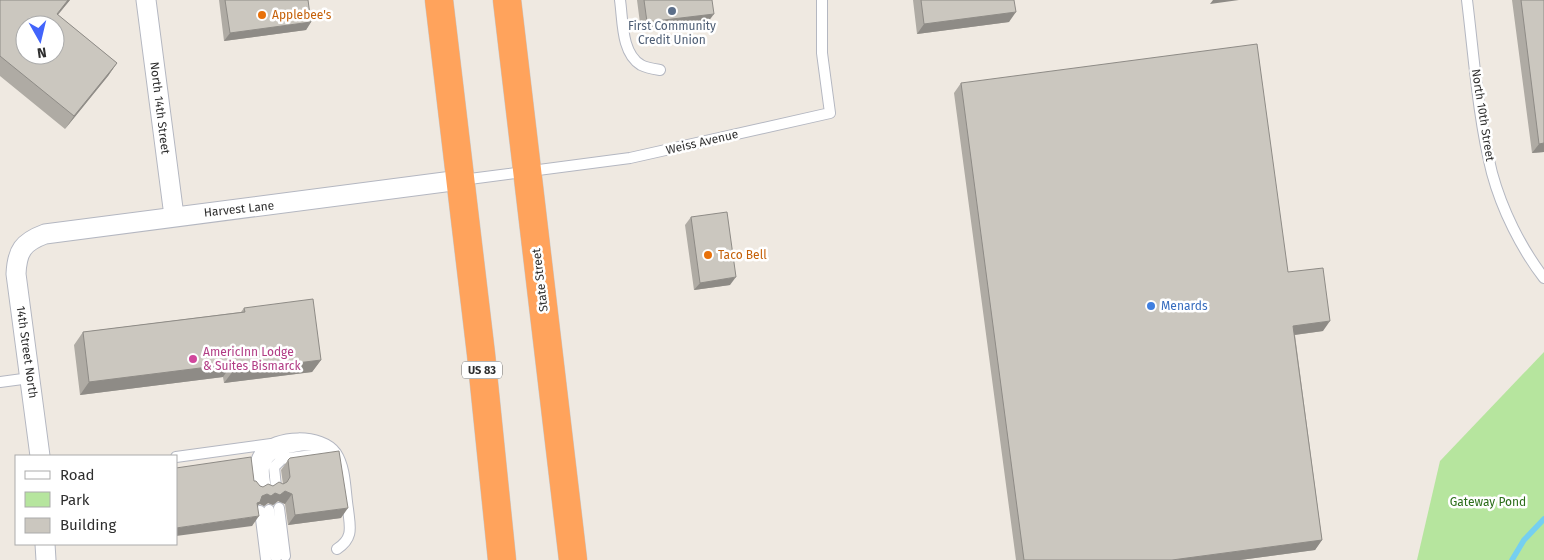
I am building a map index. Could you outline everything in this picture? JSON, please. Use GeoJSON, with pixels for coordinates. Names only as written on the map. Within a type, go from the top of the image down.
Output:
{"type":"FeatureCollection","features":[{"type":"Feature","properties":{"kind":"highway","name":"US 83"},"geometry":{"type":"LineString","coordinates":[[439,0],[502,560]]}},
{"type":"Feature","properties":{"kind":"highway","name":"State Street"},"geometry":{"type":"LineString","coordinates":[[507,0],[573,560]]}},
{"type":"Feature","properties":{"kind":"street","name":"North 14th Street"},"geometry":{"type":"LineString","coordinates":[[146,0],[174,216]]}},
{"type":"Feature","properties":{"kind":"street","name":"Harvest Lane"},"geometry":{"type":"LineString","coordinates":[[21,248],[27,242],[45,234],[460,180]]}},
{"type":"Feature","properties":{"kind":"street","name":"14th Street North"},"geometry":{"type":"LineString","coordinates":[[21,248],[16,265],[16,274],[40,455]]}},
{"type":"Feature","properties":{"kind":"street"},"geometry":{"type":"LineString","coordinates":[[45,545],[46,560]]}},
{"type":"Feature","properties":{"kind":"lane"},"geometry":{"type":"LineString","coordinates":[[620,0],[626,44],[630,52],[642,65],[660,70]]}},
{"type":"Feature","properties":{"kind":"lane","name":"Weiss Avenue"},"geometry":{"type":"LineString","coordinates":[[460,180],[630,158],[830,113],[822,53],[822,0]]}},
{"type":"Feature","properties":{"kind":"lane","name":"North 10th Street"},"geometry":{"type":"LineString","coordinates":[[1467,0],[1486,146],[1493,175],[1502,203],[1515,230],[1544,278]]}},
{"type":"Feature","properties":{"kind":"lane"},"geometry":{"type":"LineString","coordinates":[[0,382],[30,378]]}},
{"type":"Feature","properties":{"kind":"lane"},"geometry":{"type":"LineString","coordinates":[[178,457],[274,444],[302,438],[312,438],[332,448],[342,466],[350,528],[347,541],[337,549]]}},
{"type":"Feature","properties":{"kind":"lane"},"geometry":{"type":"LineString","coordinates":[[274,444],[261,452],[257,459],[254,476],[266,489],[274,467],[282,459],[332,448]]}},
{"type":"Feature","properties":{"kind":"lane"},"geometry":{"type":"LineString","coordinates":[[276,558],[269,510],[276,558]]}},
{"type":"Feature","properties":{"kind":"green space","name":"Gateway Pond"},"geometry":{"type":"Polygon","coordinates":[[[1544,352],[1544,560],[1417,560],[1440,461],[1544,352]]]}},
{"type":"Feature","properties":{"kind":"building"},"geometry":{"type":"Polygon","coordinates":[[[0,0],[68,0],[57,14],[58,15],[15,15],[15,65],[65,65],[65,21],[117,63],[74,116],[0,56],[0,0]]]}},
{"type":"Feature","properties":{"kind":"building","name":"Applebee's"},"geometry":{"type":"Polygon","coordinates":[[[225,0],[308,0],[311,22],[230,33],[225,0]]]}},
{"type":"Feature","properties":{"kind":"building","name":"First Community Credit Union"},"geometry":{"type":"Polygon","coordinates":[[[644,0],[712,0],[714,14],[647,22],[644,0]]]}},
{"type":"Feature","properties":{"kind":"building"},"geometry":{"type":"Polygon","coordinates":[[[921,0],[1014,0],[1016,12],[924,24],[921,0]]]}},
{"type":"Feature","properties":{"kind":"building"},"geometry":{"type":"Polygon","coordinates":[[[1521,0],[1544,0],[1544,143],[1539,144],[1521,0]]]}},
{"type":"Feature","properties":{"kind":"building","name":"Menards"},"geometry":{"type":"Polygon","coordinates":[[[1257,44],[1288,272],[1323,268],[1330,321],[1293,326],[1322,540],[1172,560],[1024,560],[961,83],[1257,44]]]}},
{"type":"Feature","properties":{"kind":"building","name":"Taco Bell"},"geometry":{"type":"Polygon","coordinates":[[[727,212],[736,277],[700,283],[691,217],[727,212]]]}},
{"type":"Feature","properties":{"kind":"building","name":"AmericInn Lodge & Suites Bismarck"},"geometry":{"type":"Polygon","coordinates":[[[313,299],[321,360],[233,371],[232,364],[89,382],[83,332],[245,312],[244,308],[313,299]]]}},
{"type":"Feature","properties":{"kind":"building"},"geometry":{"type":"Polygon","coordinates":[[[339,451],[348,508],[295,515],[292,494],[285,491],[280,495],[275,493],[271,496],[267,494],[262,496],[260,502],[257,503],[259,516],[178,528],[178,468],[251,457],[254,481],[263,487],[268,484],[273,486],[279,482],[283,484],[287,482],[290,477],[288,460],[290,458],[339,451]]]}},
{"type":"Feature","properties":{"kind":"waterway"},"geometry":{"type":"LineString","coordinates":[[1512,560],[1524,540],[1544,519]]}},
{"type":"Feature","properties":{"kind":"place","name":"First Community Credit Union"},"geometry":{"type":"Point","coordinates":[672,11]}},
{"type":"Feature","properties":{"kind":"place","name":"Applebee's"},"geometry":{"type":"Point","coordinates":[262,15]}},
{"type":"Feature","properties":{"kind":"place","name":"Taco Bell"},"geometry":{"type":"Point","coordinates":[708,255]}},
{"type":"Feature","properties":{"kind":"place","name":"Menards"},"geometry":{"type":"Point","coordinates":[1151,306]}},
{"type":"Feature","properties":{"kind":"place","name":"AmericInn Lodge & Suites Bismarck"},"geometry":{"type":"Point","coordinates":[193,359]}}]}
